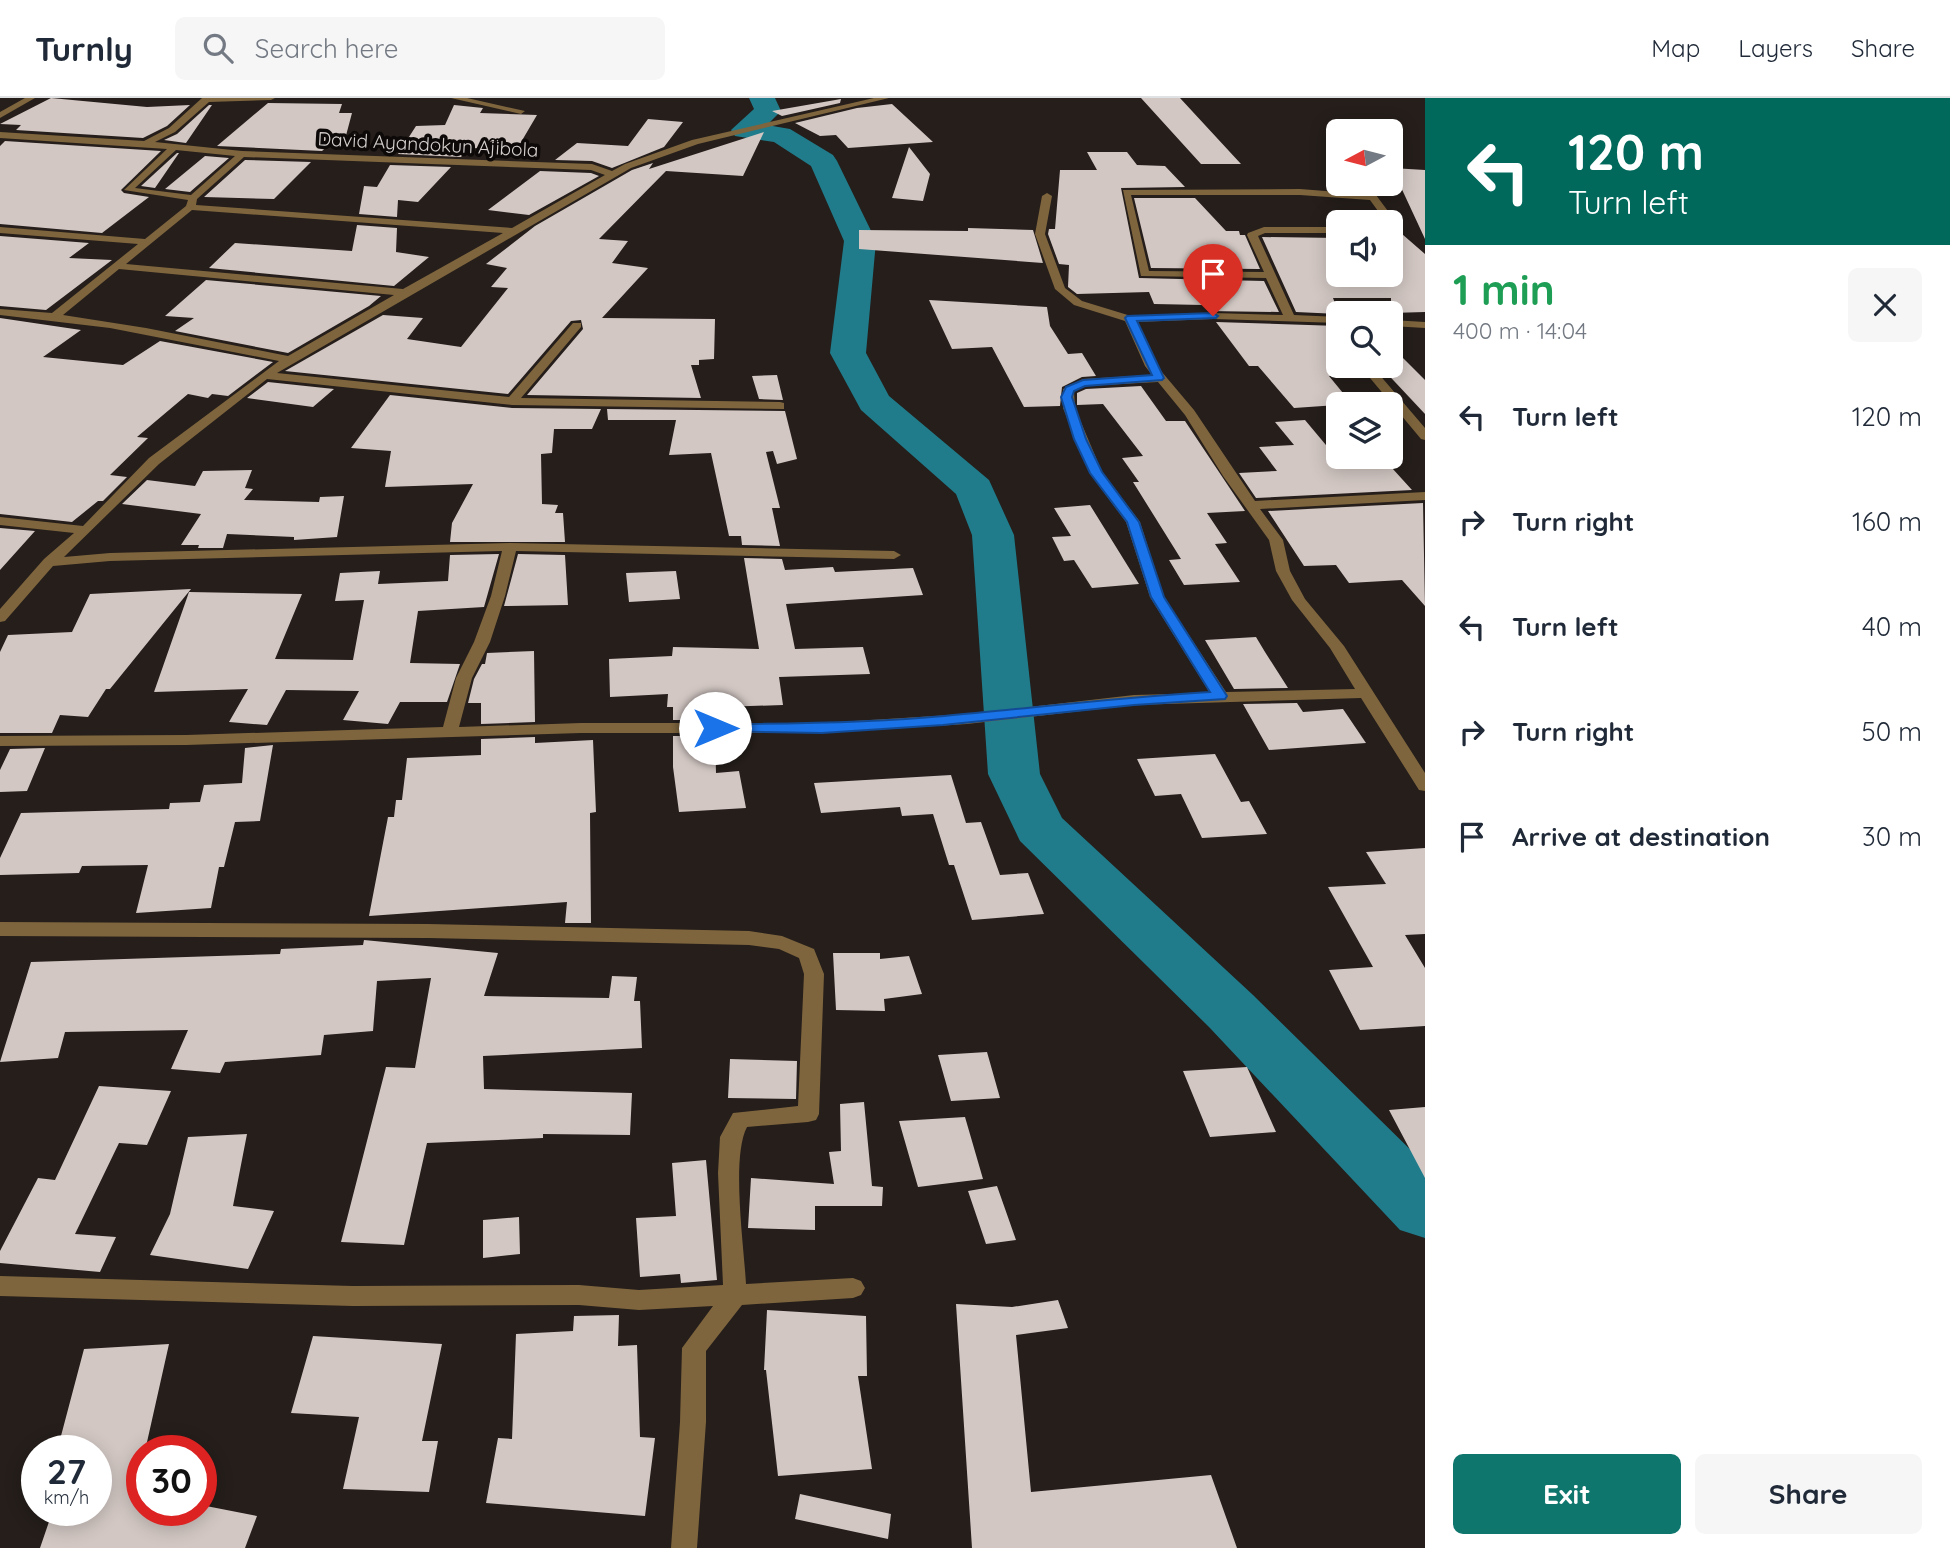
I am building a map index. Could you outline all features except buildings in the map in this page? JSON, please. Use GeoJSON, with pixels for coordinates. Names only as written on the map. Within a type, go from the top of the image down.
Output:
{"type":"FeatureCollection","features":[{"type":"Feature","properties":{"kind":"street"},"geometry":{"type":"LineString","coordinates":[[0,115],[31,98]]}},
{"type":"Feature","properties":{"kind":"street"},"geometry":{"type":"LineString","coordinates":[[145,144],[172,130],[207,99],[271,98]]}},
{"type":"Feature","properties":{"kind":"street"},"geometry":{"type":"LineString","coordinates":[[455,98],[521,111]]}},
{"type":"Feature","properties":{"kind":"street"},"geometry":{"type":"LineString","coordinates":[[0,618],[49,562],[86,530],[154,461],[265,375],[290,360],[517,231],[610,174],[695,142],[885,98]]}},
{"type":"Feature","properties":{"kind":"street","name":"David Ayandokun Ajibola"},"geometry":{"type":"LineString","coordinates":[[0,135],[175,146],[242,154],[592,167],[610,174]]}},
{"type":"Feature","properties":{"kind":"street"},"geometry":{"type":"LineString","coordinates":[[175,146],[129,190],[191,203],[517,231]]}},
{"type":"Feature","properties":{"kind":"street"},"geometry":{"type":"LineString","coordinates":[[54,317],[147,242],[242,154]]}},
{"type":"Feature","properties":{"kind":"street"},"geometry":{"type":"LineString","coordinates":[[1272,279],[1145,274],[1126,192],[1300,192],[1374,197],[1383,210]]}},
{"type":"Feature","properties":{"kind":"street"},"geometry":{"type":"LineString","coordinates":[[1047,196],[1040,234],[1060,289],[1078,303],[1130,318],[1213,316],[1326,320]]}},
{"type":"Feature","properties":{"kind":"street"},"geometry":{"type":"LineString","coordinates":[[0,230],[147,242]]}},
{"type":"Feature","properties":{"kind":"street"},"geometry":{"type":"LineString","coordinates":[[1290,318],[1252,235],[1264,230],[1326,230]]}},
{"type":"Feature","properties":{"kind":"street"},"geometry":{"type":"LineString","coordinates":[[115,266],[408,293]]}},
{"type":"Feature","properties":{"kind":"street"},"geometry":{"type":"LineString","coordinates":[[0,312],[121,327],[290,360]]}},
{"type":"Feature","properties":{"kind":"street"},"geometry":{"type":"LineString","coordinates":[[1130,318],[1158,378],[1190,413],[1230,476],[1276,540],[1283,572],[1299,600],[1336,646],[1364,694],[1425,786]]}},
{"type":"Feature","properties":{"kind":"street"},"geometry":{"type":"LineString","coordinates":[[1403,324],[1425,325]]}},
{"type":"Feature","properties":{"kind":"street"},"geometry":{"type":"LineString","coordinates":[[512,401],[577,325]]}},
{"type":"Feature","properties":{"kind":"street"},"geometry":{"type":"LineString","coordinates":[[265,375],[512,401],[780,405]]}},
{"type":"Feature","properties":{"kind":"street"},"geometry":{"type":"LineString","coordinates":[[1158,378],[1083,383],[1069,389],[1069,408],[1096,473],[1133,522],[1157,597],[1220,696]]}},
{"type":"Feature","properties":{"kind":"street"},"geometry":{"type":"LineString","coordinates":[[1376,378],[1425,436]]}},
{"type":"Feature","properties":{"kind":"street"},"geometry":{"type":"LineString","coordinates":[[1252,505],[1425,496]]}},
{"type":"Feature","properties":{"kind":"street"},"geometry":{"type":"LineString","coordinates":[[0,521],[86,530]]}},
{"type":"Feature","properties":{"kind":"street"},"geometry":{"type":"LineString","coordinates":[[49,562],[110,557],[510,547],[894,555]]}},
{"type":"Feature","properties":{"kind":"street"},"geometry":{"type":"LineString","coordinates":[[450,731],[464,678],[482,642],[498,596],[510,547]]}},
{"type":"Feature","properties":{"kind":"street"},"geometry":{"type":"LineString","coordinates":[[0,741],[186,740],[450,731],[822,728],[967,719],[1134,701],[1220,696],[1364,694]]}},
{"type":"Feature","properties":{"kind":"street"},"geometry":{"type":"LineString","coordinates":[[0,929],[414,931],[749,938],[782,943],[807,954],[814,974],[808,1114],[741,1119],[732,1137],[729,1173],[735,1296],[694,1348],[693,1422],[684,1548]]}},
{"type":"Feature","properties":{"kind":"street"},"geometry":{"type":"LineString","coordinates":[[0,1286],[353,1296],[579,1295],[639,1300],[853,1288]]}},
{"type":"Feature","properties":{"kind":"waterway"},"geometry":{"type":"LineString","coordinates":[[762,98],[768,111],[744,130],[781,135],[823,161],[860,241],[848,353],[874,402],[975,489],[993,535],[1014,774],[1039,828],[1231,1011],[1425,1209]]}},
{"type":"Feature","properties":{"kind":"route"},"geometry":{"type":"LineString","coordinates":[[715,728],[822,728],[943,721],[1134,701],[1220,696],[1157,597],[1133,522],[1096,473],[1080,439],[1067,397],[1069,389],[1083,383],[1158,378],[1130,318],[1213,316]]}}]}
